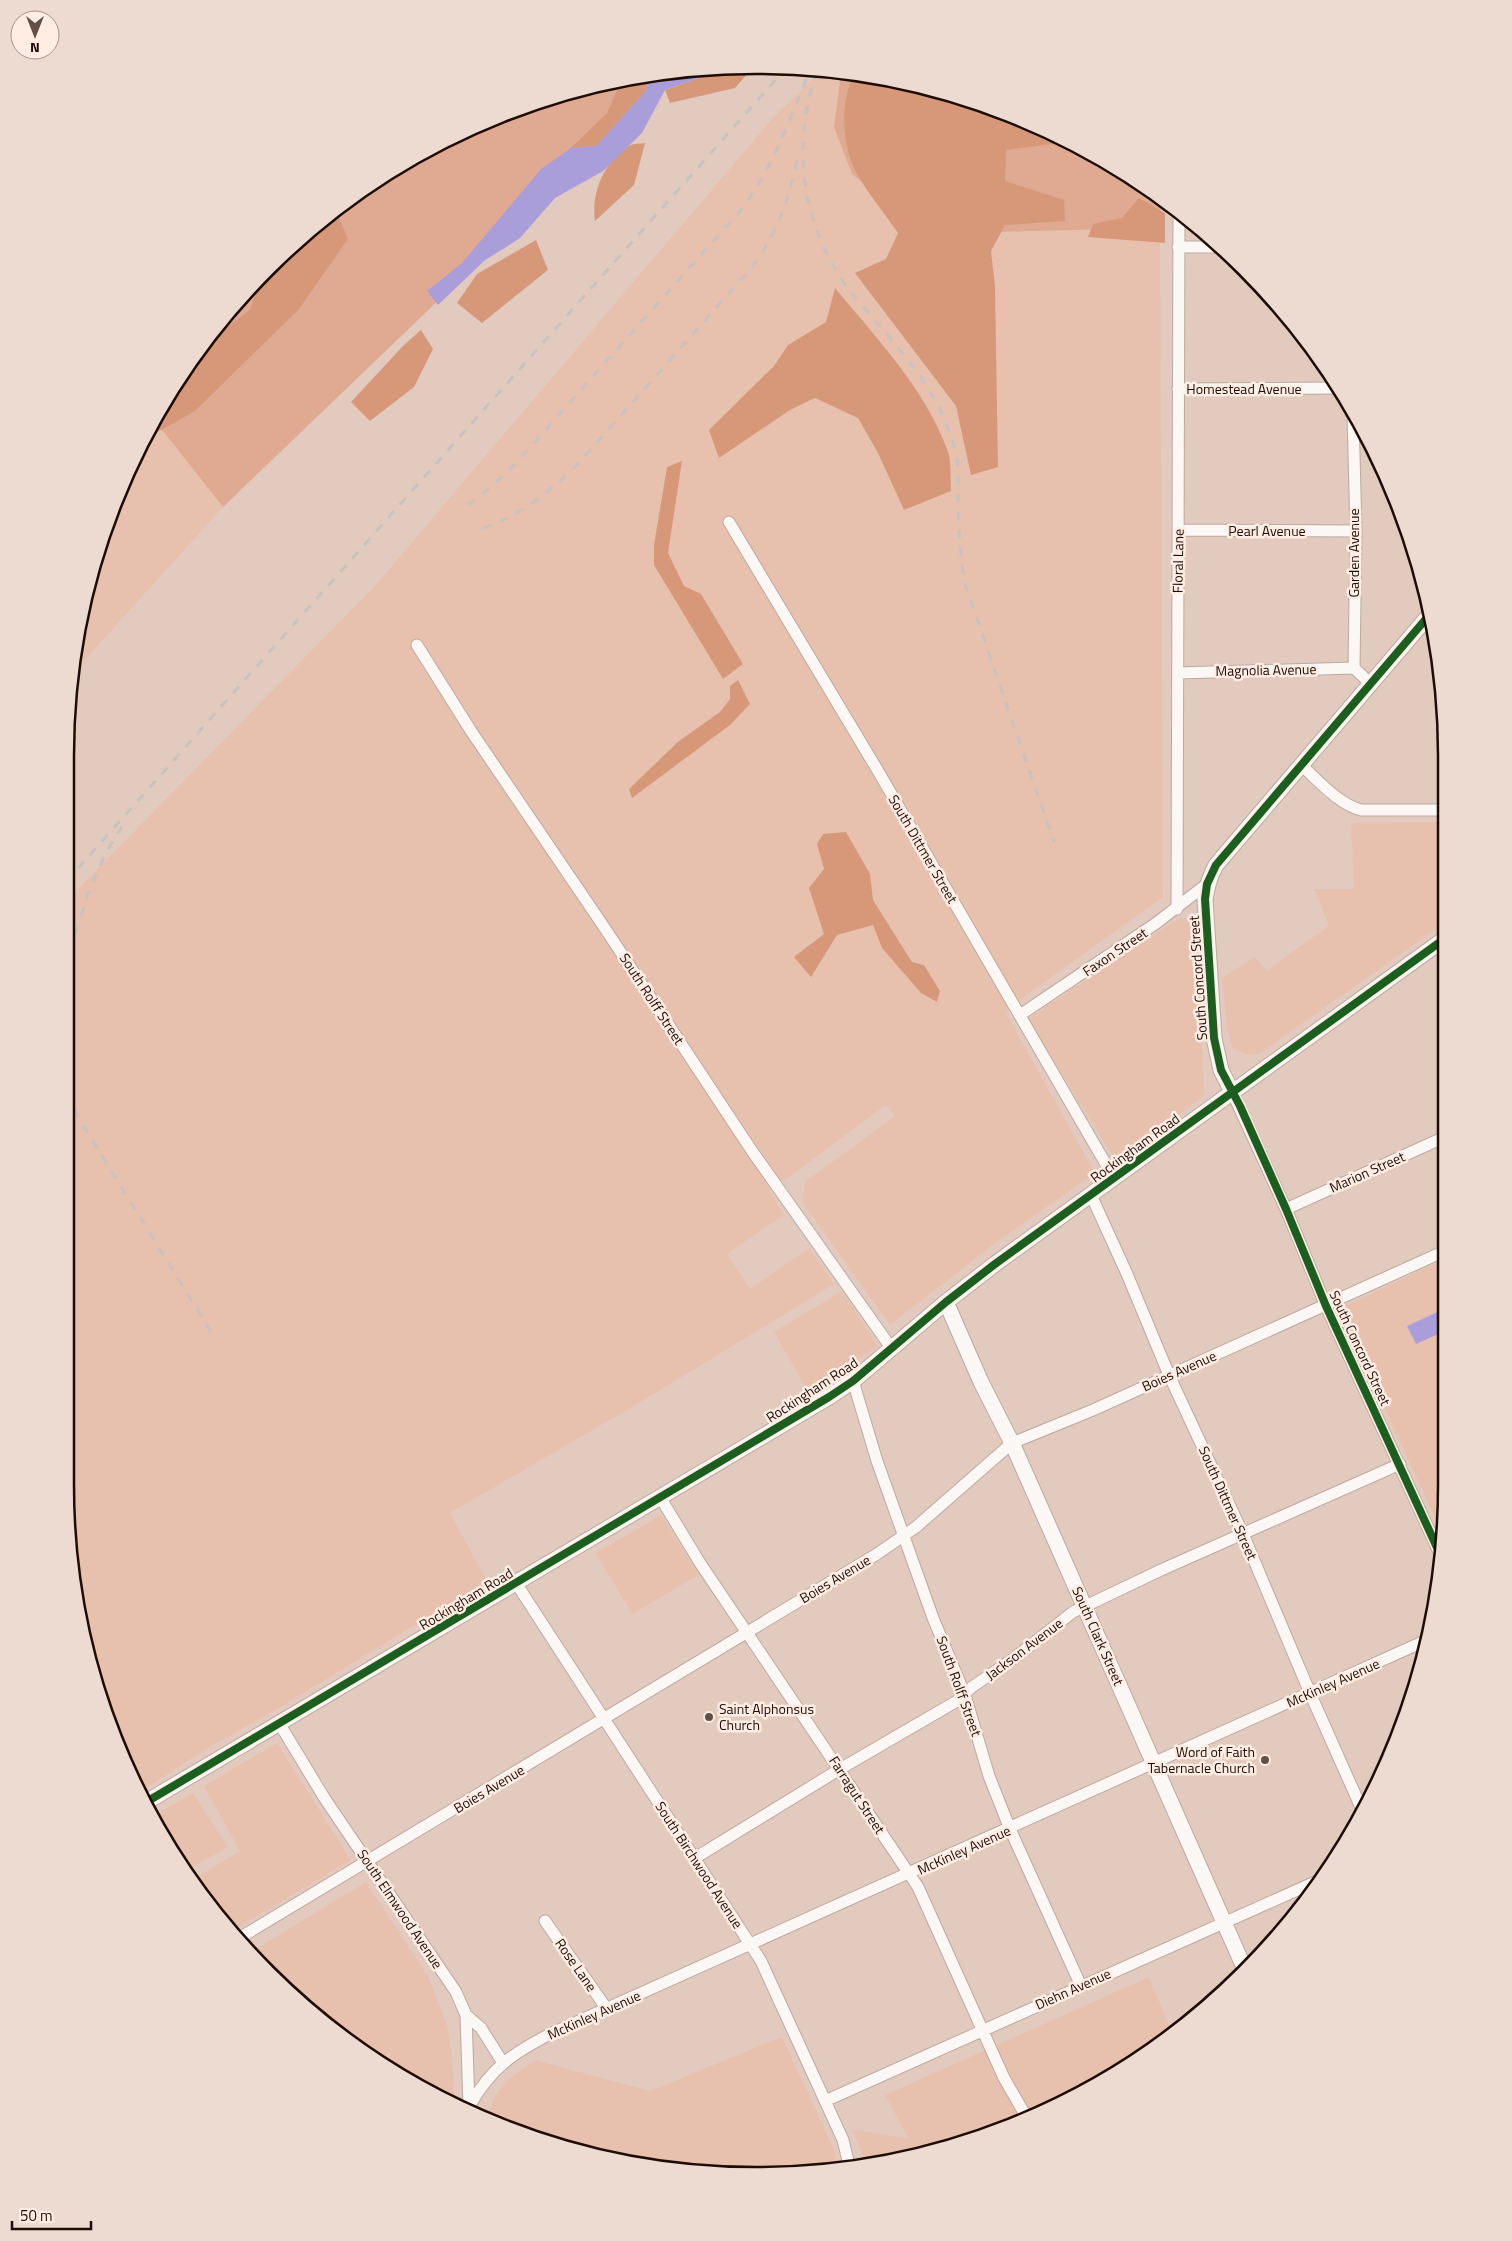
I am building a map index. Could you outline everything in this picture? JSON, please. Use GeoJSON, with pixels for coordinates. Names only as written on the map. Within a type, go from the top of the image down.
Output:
{"type":"FeatureCollection","features":[{"type":"Feature","properties":{"kind":"street","name":"Floral Lane"},"geometry":{"type":"LineString","coordinates":[[1177,909],[1179,221]]}},
{"type":"Feature","properties":{"kind":"street"},"geometry":{"type":"LineString","coordinates":[[1178,246],[1209,246]]}},
{"type":"Feature","properties":{"kind":"street","name":"Homestead Avenue"},"geometry":{"type":"LineString","coordinates":[[1178,389],[1330,388]]}},
{"type":"Feature","properties":{"kind":"street","name":"Garden Avenue"},"geometry":{"type":"LineString","coordinates":[[1353,427],[1356,531],[1354,668]]}},
{"type":"Feature","properties":{"kind":"street","name":"South Dittmer Street"},"geometry":{"type":"LineString","coordinates":[[729,522],[1114,1178]]}},
{"type":"Feature","properties":{"kind":"street","name":"Pearl Avenue"},"geometry":{"type":"LineString","coordinates":[[1178,530],[1356,531]]}},
{"type":"Feature","properties":{"kind":"street","name":"South Concord Street"},"geometry":{"type":"LineString","coordinates":[[1424,621],[1216,865],[1207,884],[1206,910],[1214,1038],[1221,1070],[1286,1209],[1326,1306],[1435,1544]]}},
{"type":"Feature","properties":{"kind":"street","name":"South Rolff Street"},"geometry":{"type":"LineString","coordinates":[[417,644],[471,730],[752,1151],[892,1349]]}},
{"type":"Feature","properties":{"kind":"street"},"geometry":{"type":"LineString","coordinates":[[1354,668],[1371,684]]}},
{"type":"Feature","properties":{"kind":"street","name":"Magnolia Avenue"},"geometry":{"type":"LineString","coordinates":[[1178,673],[1354,668]]}},
{"type":"Feature","properties":{"kind":"street"},"geometry":{"type":"LineString","coordinates":[[1301,765],[1344,803],[1361,810],[1438,810]]}},
{"type":"Feature","properties":{"kind":"street","name":"Faxon Street"},"geometry":{"type":"LineString","coordinates":[[1020,1015],[1177,909],[1207,884]]}},
{"type":"Feature","properties":{"kind":"street","name":"Rockingham Road"},"geometry":{"type":"LineString","coordinates":[[151,1799],[821,1402],[853,1380],[892,1349],[946,1302],[1438,943]]}},
{"type":"Feature","properties":{"kind":"street","name":"Marion Street"},"geometry":{"type":"LineString","coordinates":[[1286,1209],[1438,1140]]}},
{"type":"Feature","properties":{"kind":"street","name":"South Dittmer Street"},"geometry":{"type":"LineString","coordinates":[[1091,1195],[1169,1375],[1243,1534],[1359,1803]]}},
{"type":"Feature","properties":{"kind":"street","name":"Boies Avenue"},"geometry":{"type":"LineString","coordinates":[[243,1936],[877,1554],[904,1536],[1012,1443],[1092,1410],[1438,1254]]}},
{"type":"Feature","properties":{"kind":"street","name":"South Clark Street"},"geometry":{"type":"LineString","coordinates":[[946,1302],[981,1382],[1012,1443],[1242,1963]]}},
{"type":"Feature","properties":{"kind":"street","name":"South Rolff Street"},"geometry":{"type":"LineString","coordinates":[[853,1380],[877,1460],[933,1618],[965,1695],[989,1776],[1010,1830],[1081,1986]]}},
{"type":"Feature","properties":{"kind":"street","name":"Jackson Avenue"},"geometry":{"type":"LineString","coordinates":[[695,1858],[840,1769],[957,1702],[1073,1612],[1400,1464]]}},
{"type":"Feature","properties":{"kind":"street","name":"Farragut Street"},"geometry":{"type":"LineString","coordinates":[[660,1497],[700,1563],[918,1887],[1004,2078],[1023,2111]]}},
{"type":"Feature","properties":{"kind":"street","name":"South Birchwood Avenue"},"geometry":{"type":"LineString","coordinates":[[516,1583],[761,1960],[843,2140],[848,2161]]}},
{"type":"Feature","properties":{"kind":"street","name":"McKinley Avenue"},"geometry":{"type":"LineString","coordinates":[[471,2104],[482,2084],[519,2050],[751,1944],[1010,1830],[1419,1644]]}},
{"type":"Feature","properties":{"kind":"street","name":"South Elmwood Avenue"},"geometry":{"type":"LineString","coordinates":[[279,1723],[324,1798],[456,1992],[466,2014],[469,2104]]}},
{"type":"Feature","properties":{"kind":"street","name":"Diehn Avenue"},"geometry":{"type":"LineString","coordinates":[[825,2101],[1307,1886]]}},
{"type":"Feature","properties":{"kind":"street","name":"Rose Lane"},"geometry":{"type":"LineString","coordinates":[[545,1921],[607,2009]]}},
{"type":"Feature","properties":{"kind":"street"},"geometry":{"type":"LineString","coordinates":[[466,2014],[481,2028],[503,2063]]}},
{"type":"Feature","properties":{"kind":"shaded area"},"geometry":{"type":"Polygon","coordinates":[[[747,74],[735,88],[670,103],[665,90],[705,76],[747,74]]]}},
{"type":"Feature","properties":{"kind":"shaded area"},"geometry":{"type":"Polygon","coordinates":[[[705,76],[665,90],[642,133],[603,171],[555,198],[520,238],[484,261],[438,305],[427,291],[462,263],[541,169],[571,148],[596,146],[644,93],[650,83],[705,76]]]}},
{"type":"Feature","properties":{"kind":"shaded area"},"geometry":{"type":"Polygon","coordinates":[[[815,77],[840,79],[834,127],[955,233],[1160,228],[1163,897],[1028,994],[1006,1013],[1095,1173],[994,1244],[890,1325],[802,1202],[806,1181],[895,1116],[886,1105],[770,1191],[784,1215],[727,1254],[750,1289],[809,1248],[834,1284],[634,1406],[450,1513],[487,1581],[279,1708],[206,1749],[145,1789],[110,1704],[97,1662],[87,1618],[75,1530],[74,893],[374,587],[772,119],[815,77]]]}},
{"type":"Feature","properties":{"kind":"shaded area"},"geometry":{"type":"Polygon","coordinates":[[[840,79],[889,87],[933,97],[975,110],[1058,144],[1097,165],[1135,189],[1161,208],[1160,228],[955,233],[913,224],[852,174],[834,127],[840,79]]]}},
{"type":"Feature","properties":{"kind":"shaded area"},"geometry":{"type":"Polygon","coordinates":[[[668,80],[223,507],[159,426],[189,377],[243,306],[306,243],[377,189],[415,165],[454,144],[537,110],[579,97],[623,87],[668,80]]]}},
{"type":"Feature","properties":{"kind":"shaded area"},"geometry":{"type":"Polygon","coordinates":[[[851,81],[933,97],[975,110],[1057,143],[1006,150],[1005,181],[1064,200],[1065,221],[1005,225],[991,251],[995,286],[998,467],[971,475],[956,406],[855,273],[886,259],[898,233],[863,184],[850,157],[844,121],[851,81]]]}},
{"type":"Feature","properties":{"kind":"shaded area"},"geometry":{"type":"Polygon","coordinates":[[[650,83],[644,93],[596,146],[571,148],[607,113],[618,88],[650,83]]]}},
{"type":"Feature","properties":{"kind":"shaded area"},"geometry":{"type":"Polygon","coordinates":[[[645,143],[634,185],[595,221],[594,210],[597,189],[606,169],[629,146],[645,143]]]}},
{"type":"Feature","properties":{"kind":"shaded area"},"geometry":{"type":"Polygon","coordinates":[[[1139,198],[1165,213],[1165,243],[1088,237],[1093,224],[1122,218],[1139,198]]]}},
{"type":"Feature","properties":{"kind":"shaded area"},"geometry":{"type":"Polygon","coordinates":[[[339,217],[348,239],[299,309],[195,411],[155,433],[189,377],[215,341],[225,328],[250,310],[255,293],[306,243],[339,217]]]}},
{"type":"Feature","properties":{"kind":"shaded area"},"geometry":{"type":"Polygon","coordinates":[[[536,240],[548,270],[482,323],[457,303],[477,274],[536,240]]]}},
{"type":"Feature","properties":{"kind":"shaded area"},"geometry":{"type":"Polygon","coordinates":[[[835,288],[898,364],[926,405],[949,454],[951,491],[904,510],[878,453],[858,418],[815,398],[790,410],[719,458],[709,430],[774,366],[788,345],[826,322],[835,288]]]}},
{"type":"Feature","properties":{"kind":"shaded area"},"geometry":{"type":"Polygon","coordinates":[[[421,330],[433,349],[414,387],[370,421],[351,402],[403,346],[421,330]]]}},
{"type":"Feature","properties":{"kind":"shaded area"},"geometry":{"type":"Polygon","coordinates":[[[159,426],[223,507],[80,665],[97,579],[110,537],[144,454],[159,426]]]}},
{"type":"Feature","properties":{"kind":"shaded area"},"geometry":{"type":"Polygon","coordinates":[[[682,461],[668,553],[684,586],[701,594],[743,664],[723,679],[654,565],[654,545],[667,467],[682,461]]]}},
{"type":"Feature","properties":{"kind":"shaded area"},"geometry":{"type":"Polygon","coordinates":[[[738,680],[750,704],[730,725],[632,798],[629,789],[679,741],[720,712],[730,699],[730,686],[738,680]]]}},
{"type":"Feature","properties":{"kind":"shaded area"},"geometry":{"type":"Polygon","coordinates":[[[1438,822],[1438,927],[1259,1054],[1244,1054],[1233,1048],[1227,1029],[1222,978],[1254,957],[1267,970],[1329,926],[1314,889],[1354,889],[1351,823],[1438,822]]]}},
{"type":"Feature","properties":{"kind":"shaded area"},"geometry":{"type":"Polygon","coordinates":[[[846,832],[870,874],[873,900],[912,962],[924,965],[940,991],[937,1002],[921,993],[882,948],[873,925],[837,935],[811,977],[794,957],[824,934],[809,888],[824,869],[817,844],[823,834],[846,832]]]}},
{"type":"Feature","properties":{"kind":"shaded area"},"geometry":{"type":"Polygon","coordinates":[[[1179,918],[1197,922],[1204,1096],[1116,1161],[1028,1019],[1179,918]]]}},
{"type":"Feature","properties":{"kind":"shaded area"},"geometry":{"type":"Polygon","coordinates":[[[1438,1262],[1437,1522],[1339,1309],[1438,1262]]]}},
{"type":"Feature","properties":{"kind":"shaded area"},"geometry":{"type":"Polygon","coordinates":[[[842,1291],[878,1346],[809,1393],[774,1332],[842,1291]]]}},
{"type":"Feature","properties":{"kind":"shaded area"},"geometry":{"type":"Polygon","coordinates":[[[1438,1312],[1438,1334],[1416,1344],[1407,1326],[1438,1312]]]}},
{"type":"Feature","properties":{"kind":"shaded area"},"geometry":{"type":"Polygon","coordinates":[[[661,1515],[699,1575],[632,1614],[596,1553],[661,1515]]]}},
{"type":"Feature","properties":{"kind":"shaded area"},"geometry":{"type":"Polygon","coordinates":[[[277,1743],[351,1860],[237,1928],[198,1877],[240,1851],[204,1786],[277,1743]]]}},
{"type":"Feature","properties":{"kind":"shaded area"},"geometry":{"type":"Polygon","coordinates":[[[193,1793],[228,1847],[192,1868],[158,1813],[193,1793]]]}},
{"type":"Feature","properties":{"kind":"shaded area"},"geometry":{"type":"Polygon","coordinates":[[[366,1882],[429,1978],[447,2025],[452,2056],[455,2097],[415,2076],[341,2026],[306,1998],[256,1949],[366,1882]]]}},
{"type":"Feature","properties":{"kind":"shaded area"},"geometry":{"type":"Polygon","coordinates":[[[1149,1977],[1170,2027],[1097,2076],[1058,2097],[1017,2115],[933,2144],[864,2158],[853,2130],[908,2138],[885,2095],[1149,1977]]]}},
{"type":"Feature","properties":{"kind":"shaded area"},"geometry":{"type":"Polygon","coordinates":[[[782,2037],[834,2149],[837,2162],[801,2166],[756,2167],[711,2166],[667,2161],[579,2144],[537,2131],[489,2112],[495,2096],[509,2079],[535,2060],[650,2091],[782,2037]]]}},
{"type":"Feature","properties":{"kind":"railway"},"geometry":{"type":"LineString","coordinates":[[74,873],[780,75]]}},
{"type":"Feature","properties":{"kind":"railway"},"geometry":{"type":"LineString","coordinates":[[468,505],[491,487],[515,464],[740,211],[772,160],[808,76]]}},
{"type":"Feature","properties":{"kind":"railway"},"geometry":{"type":"LineString","coordinates":[[815,77],[804,130],[803,159],[812,217],[822,245],[836,271],[924,382],[949,431],[955,448],[958,466],[958,519],[964,581],[1054,842]]}},
{"type":"Feature","properties":{"kind":"railway"},"geometry":{"type":"LineString","coordinates":[[483,528],[510,517],[535,501],[579,463],[752,267],[769,241],[782,214],[798,155]]}},
{"type":"Feature","properties":{"kind":"railway"},"geometry":{"type":"LineString","coordinates":[[74,942],[95,877],[103,859],[122,827]]}},
{"type":"Feature","properties":{"kind":"railway"},"geometry":{"type":"LineString","coordinates":[[74,1108],[81,1122],[213,1335]]}},
{"type":"Feature","properties":{"kind":"cycle path"},"geometry":{"type":"LineString","coordinates":[[1424,621],[1216,865],[1207,884],[1205,899],[1214,1038],[1221,1070],[1240,1106],[1286,1209],[1326,1306],[1435,1544]]}},
{"type":"Feature","properties":{"kind":"cycle path"},"geometry":{"type":"LineString","coordinates":[[151,1799],[829,1397],[853,1381],[946,1302],[995,1264],[1438,944]]}},
{"type":"Feature","properties":{"kind":"place","name":"Saint Alphonsus Church"},"geometry":{"type":"Point","coordinates":[709,1717]}},
{"type":"Feature","properties":{"kind":"place","name":"Word of Faith Tabernacle Church"},"geometry":{"type":"Point","coordinates":[1265,1760]}}]}
